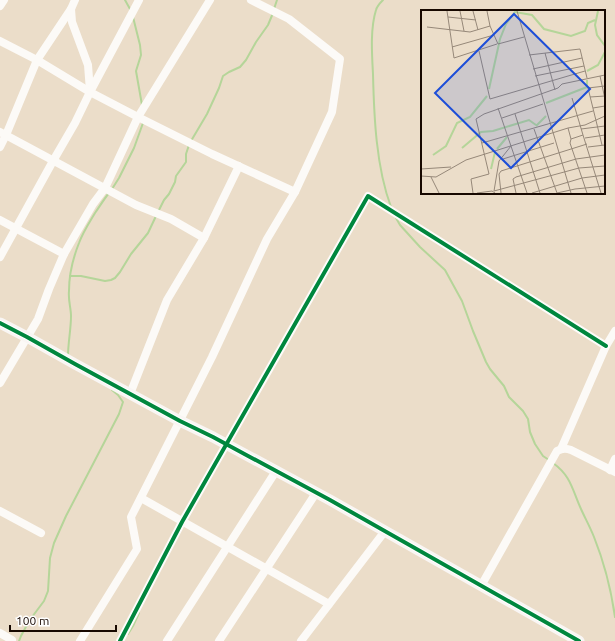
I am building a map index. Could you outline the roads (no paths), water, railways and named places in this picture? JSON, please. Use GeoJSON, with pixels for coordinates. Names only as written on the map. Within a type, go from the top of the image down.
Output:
{"type":"FeatureCollection","features":[{"type":"Feature","properties":{"kind":"street"},"geometry":{"type":"LineString","coordinates":[[0,6],[4,0]]}},
{"type":"Feature","properties":{"kind":"street"},"geometry":{"type":"LineString","coordinates":[[0,146],[3,134],[37,60],[71,9],[75,0]]}},
{"type":"Feature","properties":{"kind":"street"},"geometry":{"type":"LineString","coordinates":[[0,257],[75,123],[139,0]]}},
{"type":"Feature","properties":{"kind":"street"},"geometry":{"type":"LineString","coordinates":[[0,383],[38,319],[64,254],[93,204],[105,188],[138,117],[210,0]]}},
{"type":"Feature","properties":{"kind":"street"},"geometry":{"type":"LineString","coordinates":[[80,641],[137,549],[131,517],[212,357],[267,239],[295,192],[332,112],[340,60],[289,19],[251,0]]}},
{"type":"Feature","properties":{"kind":"street"},"geometry":{"type":"LineString","coordinates":[[71,9],[72,22],[88,64],[90,92]]}},
{"type":"Feature","properties":{"kind":"street"},"geometry":{"type":"LineString","coordinates":[[0,41],[37,60],[90,92],[138,117],[295,192]]}},
{"type":"Feature","properties":{"kind":"street"},"geometry":{"type":"LineString","coordinates":[[3,134],[136,205],[171,220],[204,238]]}},
{"type":"Feature","properties":{"kind":"street"},"geometry":{"type":"LineString","coordinates":[[130,394],[167,300],[204,238],[239,166]]}},
{"type":"Feature","properties":{"kind":"street"},"geometry":{"type":"LineString","coordinates":[[120,641],[182,522],[368,196],[606,346]]}},
{"type":"Feature","properties":{"kind":"street"},"geometry":{"type":"LineString","coordinates":[[0,220],[64,254]]}},
{"type":"Feature","properties":{"kind":"street"},"geometry":{"type":"LineString","coordinates":[[0,323],[180,421],[227,444],[316,492],[580,641]]}},
{"type":"Feature","properties":{"kind":"street"},"geometry":{"type":"LineString","coordinates":[[561,449],[606,346],[615,331]]}},
{"type":"Feature","properties":{"kind":"street"},"geometry":{"type":"LineString","coordinates":[[481,586],[557,450],[565,448],[571,450],[612,471],[615,459]]}},
{"type":"Feature","properties":{"kind":"street"},"geometry":{"type":"LineString","coordinates":[[167,641],[276,471]]}},
{"type":"Feature","properties":{"kind":"street"},"geometry":{"type":"LineString","coordinates":[[219,641],[316,492]]}},
{"type":"Feature","properties":{"kind":"street"},"geometry":{"type":"LineString","coordinates":[[141,498],[329,604]]}},
{"type":"Feature","properties":{"kind":"street"},"geometry":{"type":"LineString","coordinates":[[0,511],[41,533]]}},
{"type":"Feature","properties":{"kind":"street"},"geometry":{"type":"LineString","coordinates":[[301,641],[385,531]]}},
{"type":"Feature","properties":{"kind":"street"},"geometry":{"type":"LineString","coordinates":[[0,633],[12,640],[11,641]]}},
{"type":"Feature","properties":{"kind":"waterway"},"geometry":{"type":"LineString","coordinates":[[125,0],[130,9]]}},
{"type":"Feature","properties":{"kind":"waterway"},"geometry":{"type":"LineString","coordinates":[[274,9],[277,0]]}},
{"type":"Feature","properties":{"kind":"waterway"},"geometry":{"type":"LineString","coordinates":[[383,0],[377,7],[374,17],[372,59],[374,107],[379,158],[386,192],[391,207]]}},
{"type":"Feature","properties":{"kind":"waterway"},"geometry":{"type":"LineString","coordinates":[[191,141],[207,114],[223,76],[240,67],[246,60],[268,25],[273,13]]}},
{"type":"Feature","properties":{"kind":"waterway"},"geometry":{"type":"LineString","coordinates":[[133,17],[140,45],[141,55],[136,71],[142,105]]}},
{"type":"Feature","properties":{"kind":"waterway"},"geometry":{"type":"LineString","coordinates":[[112,189],[134,148],[143,123]]}},
{"type":"Feature","properties":{"kind":"waterway"},"geometry":{"type":"LineString","coordinates":[[158,212],[169,194],[175,182],[176,176],[186,162],[186,154],[189,145]]}},
{"type":"Feature","properties":{"kind":"waterway"},"geometry":{"type":"LineString","coordinates":[[68,356],[71,316],[69,285],[73,261],[84,231],[109,193]]}},
{"type":"Feature","properties":{"kind":"waterway"},"geometry":{"type":"LineString","coordinates":[[70,276],[81,276],[105,281],[115,278],[131,254],[148,233],[156,216]]}},
{"type":"Feature","properties":{"kind":"waterway"},"geometry":{"type":"LineString","coordinates":[[396,218],[400,225],[420,247],[445,270],[462,301],[486,362],[504,386],[509,397],[523,411],[528,419],[530,432],[535,444],[543,456],[549,460]]}},
{"type":"Feature","properties":{"kind":"waterway"},"geometry":{"type":"LineString","coordinates":[[19,641],[29,621],[44,601],[48,591],[50,558],[54,543],[66,516],[119,414],[123,402],[112,390]]}},
{"type":"Feature","properties":{"kind":"waterway"},"geometry":{"type":"LineString","coordinates":[[553,463],[564,473],[570,483],[594,537],[607,576],[615,617]]}},
{"type":"Feature","properties":{"kind":"waterway"},"geometry":{"type":"LineString","coordinates":[[128,634],[139,613]]}}]}
